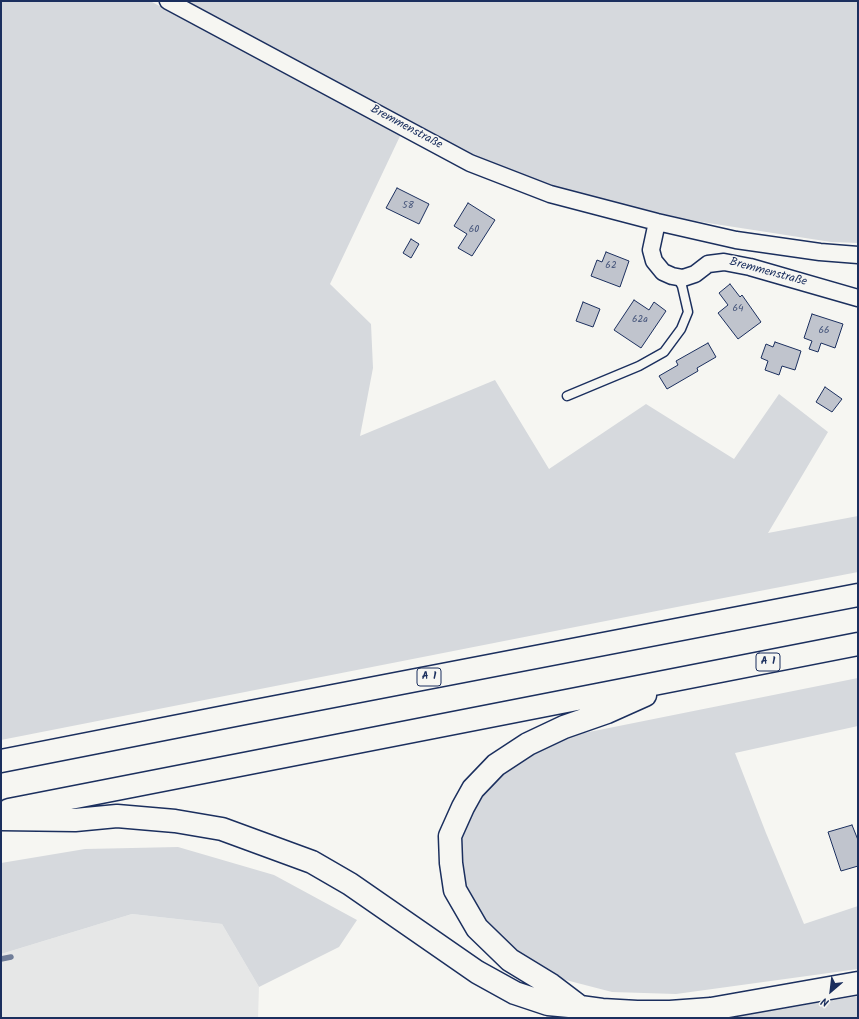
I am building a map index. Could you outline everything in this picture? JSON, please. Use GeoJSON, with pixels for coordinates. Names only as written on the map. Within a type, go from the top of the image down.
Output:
{"type":"FeatureCollection","features":[{"type":"Feature","properties":{"kind":"highway","name":"A 1"},"geometry":{"type":"LineString","coordinates":[[1,761],[858,595]]}},
{"type":"Feature","properties":{"kind":"highway","name":"A 1"},"geometry":{"type":"LineString","coordinates":[[1,812],[858,644]]}},
{"type":"Feature","properties":{"kind":"highway"},"geometry":{"type":"LineString","coordinates":[[580,1007],[551,985],[510,960],[477,928],[455,890],[451,863],[450,836],[473,789],[496,765],[536,740],[564,727],[607,712],[678,680]]}},
{"type":"Feature","properties":{"kind":"highway"},"geometry":{"type":"LineString","coordinates":[[1,819],[76,820],[117,816],[175,821],[222,829],[312,862],[350,884],[477,972],[515,993],[548,1004],[637,1012],[704,1010],[858,983]]}},
{"type":"Feature","properties":{"kind":"street","name":"Bremmenstraße"},"geometry":{"type":"LineString","coordinates":[[168,1],[470,163],[550,194],[657,222],[736,240],[820,252],[858,255]]}},
{"type":"Feature","properties":{"kind":"street"},"geometry":{"type":"LineString","coordinates":[[657,222],[651,250],[654,261],[663,272],[677,277]]}},
{"type":"Feature","properties":{"kind":"street","name":"Bremmenstraße"},"geometry":{"type":"LineString","coordinates":[[677,277],[683,278],[695,274],[708,264],[724,262],[750,267],[858,298]]}},
{"type":"Feature","properties":{"kind":"lane"},"geometry":{"type":"LineString","coordinates":[[567,396],[639,366],[664,352],[681,328],[688,312],[682,286],[677,277]]}},
{"type":"Feature","properties":{"kind":"shaded area"},"geometry":{"type":"Polygon","coordinates":[[[1,1],[150,1],[342,101],[401,134],[330,284],[371,324],[373,368],[360,436],[495,380],[549,469],[646,404],[734,459],[779,394],[828,432],[768,533],[858,516],[858,572],[1,740],[1,1]]]}},
{"type":"Feature","properties":{"kind":"shaded area"},"geometry":{"type":"Polygon","coordinates":[[[177,1],[858,1],[858,243],[831,242],[689,220],[556,189],[477,157],[409,123],[177,1]]]}},
{"type":"Feature","properties":{"kind":"shaded area"},"geometry":{"type":"Polygon","coordinates":[[[858,678],[858,726],[735,753],[804,924],[858,906],[858,969],[676,994],[612,992],[558,978],[502,943],[473,905],[459,864],[458,832],[471,801],[509,763],[559,738],[858,678]]]}},
{"type":"Feature","properties":{"kind":"shaded area"},"geometry":{"type":"Polygon","coordinates":[[[178,847],[274,875],[357,920],[339,947],[259,987],[222,924],[132,914],[1,954],[1,863],[85,849],[178,847]]]}},
{"type":"Feature","properties":{"kind":"shaded area"},"geometry":{"type":"Polygon","coordinates":[[[132,914],[222,924],[259,987],[258,1018],[1,1018],[1,954],[132,914]]]}},
{"type":"Feature","properties":{"kind":"shaded area"},"geometry":{"type":"Polygon","coordinates":[[[858,996],[858,1018],[725,1018],[858,996]]]}},
{"type":"Feature","properties":{"kind":"building"},"geometry":{"type":"Polygon","coordinates":[[[397,188],[429,204],[419,224],[386,208],[397,188]]]}},
{"type":"Feature","properties":{"kind":"building"},"geometry":{"type":"Polygon","coordinates":[[[468,203],[495,220],[472,256],[458,248],[467,234],[454,226],[468,203]]]}},
{"type":"Feature","properties":{"kind":"building"},"geometry":{"type":"Polygon","coordinates":[[[411,239],[419,244],[411,258],[403,253],[411,239]]]}},
{"type":"Feature","properties":{"kind":"building"},"geometry":{"type":"Polygon","coordinates":[[[606,252],[629,261],[620,287],[591,276],[597,260],[602,262],[606,252]]]}},
{"type":"Feature","properties":{"kind":"building"},"geometry":{"type":"Polygon","coordinates":[[[730,284],[740,297],[742,295],[761,322],[738,339],[718,313],[728,305],[719,293],[730,284]]]}},
{"type":"Feature","properties":{"kind":"building"},"geometry":{"type":"Polygon","coordinates":[[[634,300],[649,310],[654,302],[666,311],[641,348],[614,330],[634,300]]]}},
{"type":"Feature","properties":{"kind":"building"},"geometry":{"type":"Polygon","coordinates":[[[583,302],[600,309],[593,327],[576,321],[583,302]]]}},
{"type":"Feature","properties":{"kind":"building"},"geometry":{"type":"Polygon","coordinates":[[[812,314],[843,324],[835,348],[821,343],[818,352],[809,349],[812,341],[804,338],[812,314]]]}},
{"type":"Feature","properties":{"kind":"building"},"geometry":{"type":"Polygon","coordinates":[[[775,342],[801,351],[795,370],[782,366],[779,375],[765,370],[768,361],[761,358],[766,344],[773,347],[775,342]]]}},
{"type":"Feature","properties":{"kind":"building"},"geometry":{"type":"Polygon","coordinates":[[[708,343],[716,357],[697,368],[698,371],[667,389],[659,376],[678,365],[676,361],[708,343]]]}},
{"type":"Feature","properties":{"kind":"building"},"geometry":{"type":"Polygon","coordinates":[[[825,387],[842,399],[832,412],[816,402],[825,387]]]}},
{"type":"Feature","properties":{"kind":"building"},"geometry":{"type":"Polygon","coordinates":[[[852,825],[858,840],[858,866],[841,871],[828,832],[852,825]]]}},
{"type":"Feature","properties":{"kind":"waterway"},"geometry":{"type":"LineString","coordinates":[[1,959],[11,957]]}}]}
